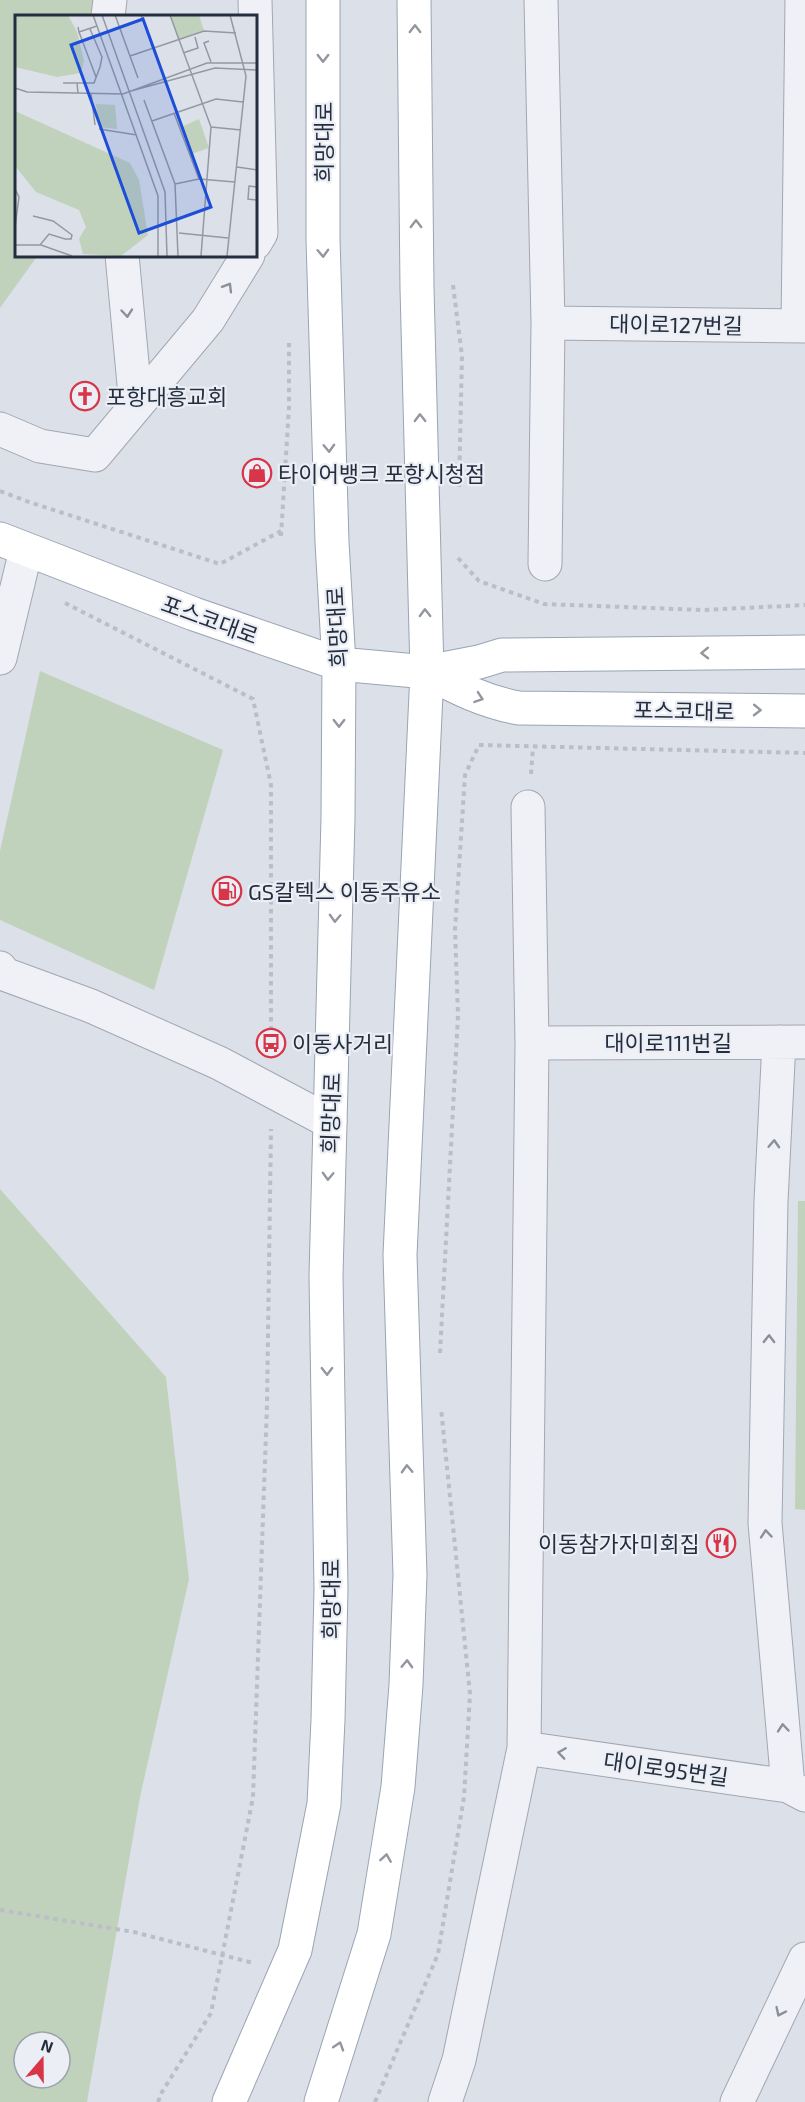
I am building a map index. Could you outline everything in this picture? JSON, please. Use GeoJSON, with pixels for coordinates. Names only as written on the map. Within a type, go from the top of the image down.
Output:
{"type":"FeatureCollection","features":[{"type":"Feature","properties":{"kind":"main road","name":"희망대로"},"geometry":{"type":"LineString","coordinates":[[229,2102],[295,1950],[324,1804],[328,1730],[331,1589],[326,1276],[338,818],[339,664],[332,542],[323,239],[323,0]]}},
{"type":"Feature","properties":{"kind":"main road"},"geometry":{"type":"LineString","coordinates":[[321,2102],[374,1934],[398,1787],[406,1685],[410,1575],[400,1255],[427,672],[417,288],[414,0]]}},
{"type":"Feature","properties":{"kind":"main road","name":"포스코대로"},"geometry":{"type":"LineString","coordinates":[[13,544],[194,614],[339,664],[427,672],[502,655],[805,652]]}},
{"type":"Feature","properties":{"kind":"main road","name":"포스코대로"},"geometry":{"type":"LineString","coordinates":[[427,672],[472,696],[519,708],[805,711]]}},
{"type":"Feature","properties":{"kind":"street"},"geometry":{"type":"LineString","coordinates":[[108,15],[110,0]]}},
{"type":"Feature","properties":{"kind":"street"},"geometry":{"type":"LineString","coordinates":[[255,0],[255,15]]}},
{"type":"Feature","properties":{"kind":"street"},"geometry":{"type":"LineString","coordinates":[[542,0],[548,323],[545,564]]}},
{"type":"Feature","properties":{"kind":"street"},"geometry":{"type":"LineString","coordinates":[[802,0],[802,326]]}},
{"type":"Feature","properties":{"kind":"street"},"geometry":{"type":"LineString","coordinates":[[256,39],[261,233],[256,241]]}},
{"type":"Feature","properties":{"kind":"street"},"geometry":{"type":"LineString","coordinates":[[122,256],[136,406]]}},
{"type":"Feature","properties":{"kind":"street"},"geometry":{"type":"LineString","coordinates":[[0,429],[40,446],[95,455],[208,320],[247,256]]}},
{"type":"Feature","properties":{"kind":"street","name":"대이로127번길"},"geometry":{"type":"LineString","coordinates":[[548,323],[802,326]]}},
{"type":"Feature","properties":{"kind":"street"},"geometry":{"type":"LineString","coordinates":[[0,658],[17,586],[13,544]]}},
{"type":"Feature","properties":{"kind":"street"},"geometry":{"type":"LineString","coordinates":[[445,2102],[459,2060],[524,1748],[532,1043],[528,807]]}},
{"type":"Feature","properties":{"kind":"street"},"geometry":{"type":"LineString","coordinates":[[0,968],[4,974],[91,1006],[219,1063],[330,1122]]}},
{"type":"Feature","properties":{"kind":"street"},"geometry":{"type":"LineString","coordinates":[[792,1042],[771,1201],[765,1522],[797,1791]]}},
{"type":"Feature","properties":{"kind":"street","name":"대이로111번길"},"geometry":{"type":"LineString","coordinates":[[532,1043],[792,1042]]}},
{"type":"Feature","properties":{"kind":"street","name":"대이로95번길"},"geometry":{"type":"LineString","coordinates":[[524,1748],[797,1791]]}},
{"type":"Feature","properties":{"kind":"street"},"geometry":{"type":"LineString","coordinates":[[737,2102],[805,1959]]}},
{"type":"Feature","properties":{"kind":"path"},"geometry":{"type":"LineString","coordinates":[[0,491],[220,564],[281,531]]}},
{"type":"Feature","properties":{"kind":"path"},"geometry":{"type":"LineString","coordinates":[[479,581],[544,604],[703,610],[805,606]]}},
{"type":"Feature","properties":{"kind":"path"},"geometry":{"type":"LineString","coordinates":[[17,586],[56,599],[253,699],[271,785],[271,1091],[267,1393],[254,1797],[211,2013],[158,2102]]}},
{"type":"Feature","properties":{"kind":"path"},"geometry":{"type":"LineString","coordinates":[[440,1355],[458,1015],[455,930],[465,775],[479,745],[805,753]]}},
{"type":"Feature","properties":{"kind":"path"},"geometry":{"type":"LineString","coordinates":[[375,2102],[438,1954],[464,1797],[470,1695],[441,1402]]}},
{"type":"Feature","properties":{"kind":"path"},"geometry":{"type":"LineString","coordinates":[[0,1910],[134,1932],[286,1972]]}},
{"type":"Feature","properties":{"kind":"green space"},"geometry":{"type":"Polygon","coordinates":[[[0,0],[96,0],[94,15],[15,15],[15,256],[37,256],[0,308],[0,0]]]}},
{"type":"Feature","properties":{"kind":"green space"},"geometry":{"type":"Polygon","coordinates":[[[40,671],[223,750],[154,990],[0,920],[0,851],[40,671]]]}},
{"type":"Feature","properties":{"kind":"green space"},"geometry":{"type":"Polygon","coordinates":[[[0,1189],[166,1377],[189,1579],[140,1797],[87,2102],[0,2102],[0,1189]]]}},
{"type":"Feature","properties":{"kind":"green space"},"geometry":{"type":"Polygon","coordinates":[[[798,1201],[805,1201],[805,1510],[795,1509],[798,1201]]]}},
{"type":"Feature","properties":{"kind":"place","name":"포항대흥교회"},"geometry":{"type":"Point","coordinates":[85,396]}},
{"type":"Feature","properties":{"kind":"place","name":"타이어뱅크 포항시청점"},"geometry":{"type":"Point","coordinates":[257,473]}},
{"type":"Feature","properties":{"kind":"place","name":"GS칼텍스 이동주유소"},"geometry":{"type":"Point","coordinates":[227,891]}},
{"type":"Feature","properties":{"kind":"place","name":"이동사거리"},"geometry":{"type":"Point","coordinates":[271,1043]}},
{"type":"Feature","properties":{"kind":"place","name":"이동참가자미회집"},"geometry":{"type":"Point","coordinates":[721,1543]}}]}
